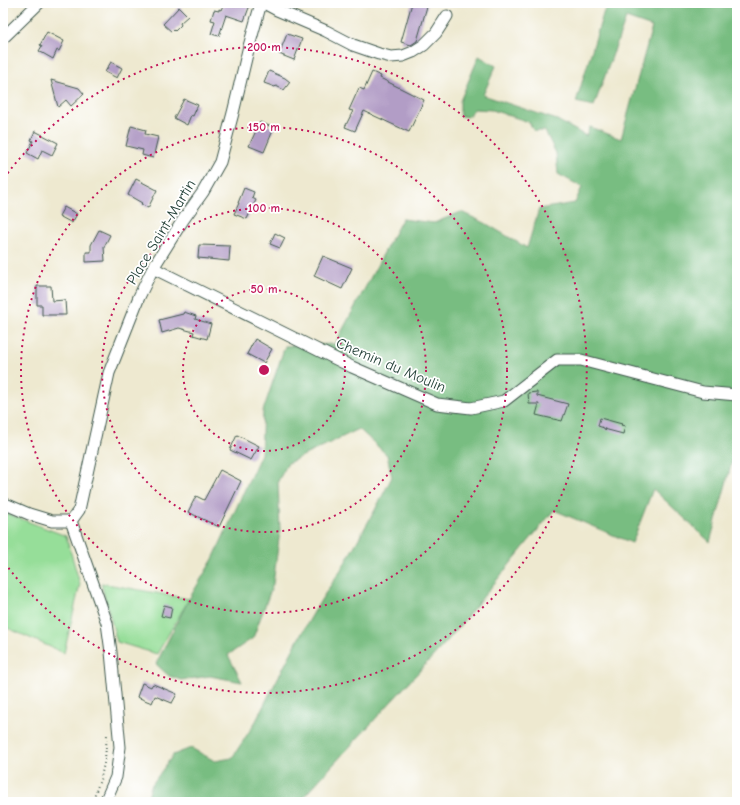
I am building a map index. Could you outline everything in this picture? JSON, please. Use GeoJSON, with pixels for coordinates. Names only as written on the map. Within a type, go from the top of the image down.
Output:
{"type":"FeatureCollection","features":[{"type":"Feature","properties":{"kind":"street"},"geometry":{"type":"LineString","coordinates":[[3,38],[39,3]]}},
{"type":"Feature","properties":{"kind":"street"},"geometry":{"type":"LineString","coordinates":[[259,4],[326,31],[353,45],[391,57],[403,56],[424,45],[436,33],[447,16]]}},
{"type":"Feature","properties":{"kind":"street","name":"Place Saint-Martin"},"geometry":{"type":"LineString","coordinates":[[71,521],[79,510],[109,373],[140,297],[153,268],[183,220],[203,192],[220,162],[259,4]]}},
{"type":"Feature","properties":{"kind":"street","name":"Chemin du Moulin"},"geometry":{"type":"LineString","coordinates":[[153,268],[352,367],[437,404],[471,408],[504,401],[557,360],[581,360],[703,392],[737,395]]}},
{"type":"Feature","properties":{"kind":"street"},"geometry":{"type":"LineString","coordinates":[[3,503],[29,514],[52,521],[71,521],[107,622],[120,747],[116,777],[105,802]]}},
{"type":"Feature","properties":{"kind":"path"},"geometry":{"type":"LineString","coordinates":[[92,802],[101,777],[105,759],[107,735]]}},
{"type":"Feature","properties":{"kind":"green space"},"geometry":{"type":"Polygon","coordinates":[[[613,3],[737,3],[737,444],[710,542],[653,489],[632,543],[554,510],[448,640],[300,802],[147,802],[151,786],[173,755],[191,748],[215,761],[232,758],[256,721],[299,638],[342,568],[392,477],[387,455],[359,429],[288,463],[278,481],[280,531],[273,584],[253,638],[228,655],[242,682],[210,676],[181,680],[169,676],[156,664],[189,599],[213,559],[261,454],[263,411],[285,346],[335,344],[402,219],[434,223],[461,212],[485,223],[527,248],[539,209],[575,203],[582,187],[558,174],[556,153],[545,131],[534,131],[529,122],[492,110],[474,109],[468,117],[460,116],[460,101],[479,56],[496,66],[483,95],[557,120],[586,136],[590,127],[621,139],[652,27],[626,18],[594,106],[576,102],[604,11],[613,3]]]}},
{"type":"Feature","properties":{"kind":"green space"},"geometry":{"type":"Polygon","coordinates":[[[3,512],[66,536],[80,584],[64,653],[3,626],[3,512]]]}},
{"type":"Feature","properties":{"kind":"green space"},"geometry":{"type":"Polygon","coordinates":[[[101,583],[189,599],[157,654],[117,642],[101,583]]]}},
{"type":"Feature","properties":{"kind":"building"},"geometry":{"type":"Polygon","coordinates":[[[224,3],[243,3],[250,5],[244,21],[226,15],[219,36],[211,34],[215,21],[211,20],[214,10],[221,10],[224,3]]]}},
{"type":"Feature","properties":{"kind":"building"},"geometry":{"type":"Polygon","coordinates":[[[412,3],[428,3],[417,41],[411,45],[401,42],[412,3]]]}},
{"type":"Feature","properties":{"kind":"building"},"geometry":{"type":"Polygon","coordinates":[[[179,7],[188,16],[180,23],[181,25],[175,31],[174,30],[172,32],[163,24],[179,7]]]}},
{"type":"Feature","properties":{"kind":"building"},"geometry":{"type":"Polygon","coordinates":[[[47,32],[64,41],[59,51],[57,50],[53,59],[39,51],[42,46],[40,45],[47,32]]]}},
{"type":"Feature","properties":{"kind":"building"},"geometry":{"type":"Polygon","coordinates":[[[287,34],[302,39],[294,60],[279,54],[287,34]]]}},
{"type":"Feature","properties":{"kind":"building"},"geometry":{"type":"Polygon","coordinates":[[[111,62],[122,68],[117,78],[105,72],[111,62]]]}},
{"type":"Feature","properties":{"kind":"building"},"geometry":{"type":"Polygon","coordinates":[[[269,71],[285,78],[290,82],[284,90],[264,83],[269,71]]]}},
{"type":"Feature","properties":{"kind":"building"},"geometry":{"type":"Polygon","coordinates":[[[372,72],[381,76],[380,78],[424,100],[409,132],[364,111],[355,131],[345,127],[353,111],[349,110],[359,88],[364,90],[372,72]]]}},
{"type":"Feature","properties":{"kind":"building"},"geometry":{"type":"Polygon","coordinates":[[[51,80],[79,88],[84,94],[71,106],[66,100],[58,107],[51,80]]]}},
{"type":"Feature","properties":{"kind":"building"},"geometry":{"type":"Polygon","coordinates":[[[184,99],[198,105],[193,116],[191,115],[187,125],[174,118],[184,99]]]}},
{"type":"Feature","properties":{"kind":"building"},"geometry":{"type":"Polygon","coordinates":[[[260,122],[274,128],[264,152],[249,146],[260,122]]]}},
{"type":"Feature","properties":{"kind":"building"},"geometry":{"type":"Polygon","coordinates":[[[131,126],[146,130],[145,134],[158,137],[153,158],[142,155],[143,150],[126,146],[131,126]]]}},
{"type":"Feature","properties":{"kind":"building"},"geometry":{"type":"Polygon","coordinates":[[[35,131],[58,143],[52,155],[42,150],[38,159],[27,153],[33,141],[31,140],[35,131]]]}},
{"type":"Feature","properties":{"kind":"building"},"geometry":{"type":"Polygon","coordinates":[[[136,179],[157,190],[148,208],[128,195],[136,179]]]}},
{"type":"Feature","properties":{"kind":"building"},"geometry":{"type":"Polygon","coordinates":[[[244,188],[254,192],[252,198],[256,200],[247,219],[234,214],[244,188]]]}},
{"type":"Feature","properties":{"kind":"building"},"geometry":{"type":"Polygon","coordinates":[[[64,207],[77,214],[72,223],[59,216],[64,207]]]}},
{"type":"Feature","properties":{"kind":"building"},"geometry":{"type":"Polygon","coordinates":[[[99,230],[110,235],[104,247],[105,261],[86,262],[86,252],[91,252],[91,245],[99,230]]]}},
{"type":"Feature","properties":{"kind":"building"},"geometry":{"type":"Polygon","coordinates":[[[275,233],[285,238],[280,248],[270,244],[275,233]]]}},
{"type":"Feature","properties":{"kind":"building"},"geometry":{"type":"Polygon","coordinates":[[[199,245],[230,246],[229,261],[198,258],[199,245]]]}},
{"type":"Feature","properties":{"kind":"building"},"geometry":{"type":"Polygon","coordinates":[[[323,256],[352,268],[342,289],[314,276],[323,256]]]}},
{"type":"Feature","properties":{"kind":"building"},"geometry":{"type":"Polygon","coordinates":[[[37,286],[51,286],[52,301],[65,300],[66,315],[42,315],[42,305],[37,305],[37,286]]]}},
{"type":"Feature","properties":{"kind":"building"},"geometry":{"type":"Polygon","coordinates":[[[184,312],[196,316],[195,319],[211,324],[207,339],[193,335],[194,332],[179,328],[162,333],[159,320],[183,314],[184,312]]]}},
{"type":"Feature","properties":{"kind":"building"},"geometry":{"type":"Polygon","coordinates":[[[255,339],[272,349],[264,363],[247,354],[255,339]]]}},
{"type":"Feature","properties":{"kind":"building"},"geometry":{"type":"Polygon","coordinates":[[[537,392],[537,396],[568,404],[562,421],[536,415],[539,404],[529,404],[528,393],[537,392]]]}},
{"type":"Feature","properties":{"kind":"building"},"geometry":{"type":"Polygon","coordinates":[[[600,418],[625,426],[623,434],[598,426],[600,418]]]}},
{"type":"Feature","properties":{"kind":"building"},"geometry":{"type":"Polygon","coordinates":[[[237,435],[259,446],[251,460],[230,450],[237,435]]]}},
{"type":"Feature","properties":{"kind":"building"},"geometry":{"type":"Polygon","coordinates":[[[220,470],[241,481],[219,527],[188,512],[196,496],[204,500],[220,470]]]}},
{"type":"Feature","properties":{"kind":"building"},"geometry":{"type":"Polygon","coordinates":[[[164,605],[172,607],[170,618],[161,616],[164,605]]]}},
{"type":"Feature","properties":{"kind":"building"},"geometry":{"type":"Polygon","coordinates":[[[142,683],[151,687],[153,684],[177,694],[172,703],[155,696],[152,703],[137,697],[142,683]]]}}]}
